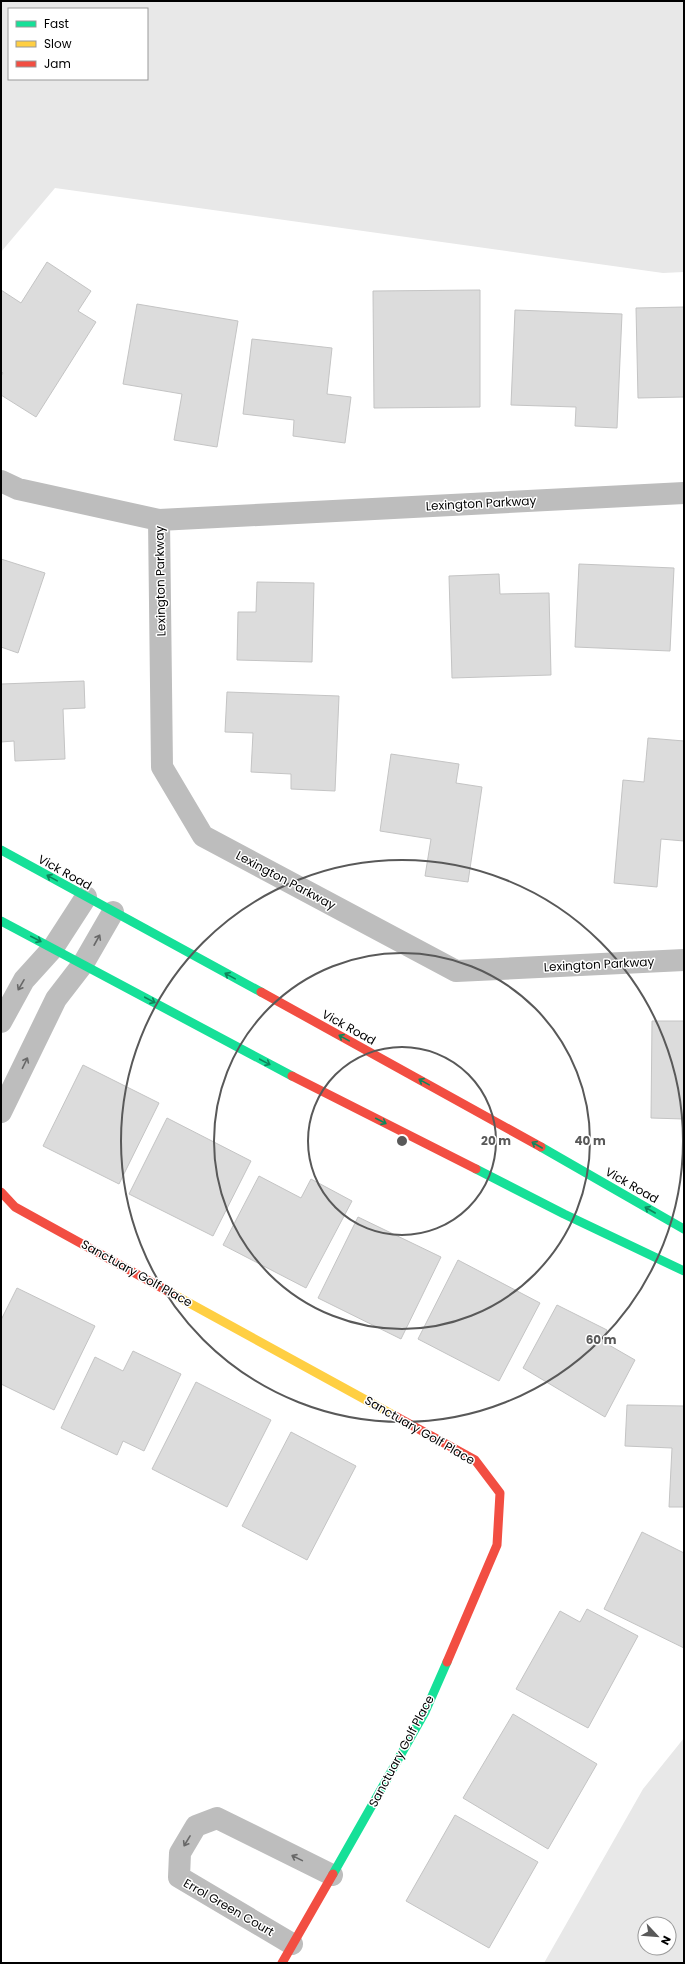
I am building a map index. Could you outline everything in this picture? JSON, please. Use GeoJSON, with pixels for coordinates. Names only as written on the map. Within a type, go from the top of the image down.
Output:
{"type":"FeatureCollection","features":[{"type":"Feature","properties":{"kind":"street","name":"Lexington Parkway"},"geometry":{"type":"LineString","coordinates":[[1,481],[18,489],[159,520],[684,493]]}},
{"type":"Feature","properties":{"kind":"street","name":"Lexington Parkway"},"geometry":{"type":"LineString","coordinates":[[159,520],[162,768],[203,836],[456,971],[684,960]]}},
{"type":"Feature","properties":{"kind":"street","name":"Vick Road"},"geometry":{"type":"LineString","coordinates":[[1,850],[481,1113],[684,1229]]}},
{"type":"Feature","properties":{"kind":"street"},"geometry":{"type":"LineString","coordinates":[[1,1022],[24,980],[53,948],[86,897]]}},
{"type":"Feature","properties":{"kind":"street"},"geometry":{"type":"LineString","coordinates":[[3,1102],[56,999],[83,964],[113,912]]}},
{"type":"Feature","properties":{"kind":"street"},"geometry":{"type":"LineString","coordinates":[[1,921],[300,1080],[564,1214],[684,1271]]}},
{"type":"Feature","properties":{"kind":"street","name":"Sanctuary Golf Place"},"geometry":{"type":"LineString","coordinates":[[1,1192],[15,1207],[476,1460],[500,1494],[497,1545],[425,1712],[282,1963]]}},
{"type":"Feature","properties":{"kind":"street","name":"Errol Green Court"},"geometry":{"type":"LineString","coordinates":[[292,1944],[179,1877],[180,1853],[196,1826],[217,1818],[332,1875]]}},
{"type":"Feature","properties":{"kind":"shaded area"},"geometry":{"type":"Polygon","coordinates":[[[1,1],[684,1],[684,272],[663,273],[55,188],[1,252],[1,1]]]}},
{"type":"Feature","properties":{"kind":"shaded area"},"geometry":{"type":"Polygon","coordinates":[[[684,1738],[684,1963],[544,1963],[643,1789],[684,1738]]]}},
{"type":"Feature","properties":{"kind":"building"},"geometry":{"type":"Polygon","coordinates":[[[47,262],[91,291],[78,311],[96,322],[36,417],[1,395],[1,376],[3,373],[1,371],[1,290],[21,303],[47,262]]]}},
{"type":"Feature","properties":{"kind":"building"},"geometry":{"type":"Polygon","coordinates":[[[480,290],[480,407],[374,408],[373,291],[480,290]]]}},
{"type":"Feature","properties":{"kind":"building"},"geometry":{"type":"Polygon","coordinates":[[[137,304],[238,321],[217,447],[174,440],[182,394],[123,384],[137,304]]]}},
{"type":"Feature","properties":{"kind":"building"},"geometry":{"type":"Polygon","coordinates":[[[684,307],[684,397],[638,398],[636,308],[684,307]]]}},
{"type":"Feature","properties":{"kind":"building"},"geometry":{"type":"Polygon","coordinates":[[[515,310],[622,314],[617,428],[575,426],[576,407],[511,405],[515,310]]]}},
{"type":"Feature","properties":{"kind":"building"},"geometry":{"type":"Polygon","coordinates":[[[252,339],[332,348],[327,394],[351,397],[345,443],[293,436],[294,420],[243,414],[252,339]]]}},
{"type":"Feature","properties":{"kind":"building"},"geometry":{"type":"Polygon","coordinates":[[[1,559],[45,573],[18,653],[1,647],[1,559]]]}},
{"type":"Feature","properties":{"kind":"building"},"geometry":{"type":"Polygon","coordinates":[[[579,564],[674,568],[670,651],[575,647],[579,564]]]}},
{"type":"Feature","properties":{"kind":"building"},"geometry":{"type":"Polygon","coordinates":[[[499,574],[500,594],[549,593],[551,675],[452,678],[449,576],[499,574]]]}},
{"type":"Feature","properties":{"kind":"building"},"geometry":{"type":"Polygon","coordinates":[[[257,582],[314,583],[312,662],[237,660],[238,612],[256,612],[257,582]]]}},
{"type":"Feature","properties":{"kind":"building"},"geometry":{"type":"Polygon","coordinates":[[[84,681],[85,708],[63,709],[65,759],[15,761],[14,741],[1,742],[1,684],[84,681]]]}},
{"type":"Feature","properties":{"kind":"building"},"geometry":{"type":"Polygon","coordinates":[[[227,692],[339,696],[335,791],[291,789],[291,774],[251,772],[253,733],[225,732],[227,692]]]}},
{"type":"Feature","properties":{"kind":"building"},"geometry":{"type":"Polygon","coordinates":[[[648,738],[684,741],[684,841],[661,839],[657,887],[614,883],[623,780],[644,782],[648,738]]]}},
{"type":"Feature","properties":{"kind":"building"},"geometry":{"type":"Polygon","coordinates":[[[391,754],[459,764],[456,783],[482,787],[468,882],[425,876],[431,839],[380,831],[391,754]]]}},
{"type":"Feature","properties":{"kind":"building"},"geometry":{"type":"Polygon","coordinates":[[[652,1021],[684,1021],[684,1119],[651,1118],[652,1021]]]}},
{"type":"Feature","properties":{"kind":"building"},"geometry":{"type":"Polygon","coordinates":[[[83,1065],[159,1103],[119,1184],[43,1146],[83,1065]]]}},
{"type":"Feature","properties":{"kind":"building"},"geometry":{"type":"Polygon","coordinates":[[[167,1118],[251,1161],[213,1236],[129,1194],[167,1118]]]}},
{"type":"Feature","properties":{"kind":"building"},"geometry":{"type":"Polygon","coordinates":[[[259,1176],[301,1198],[311,1179],[352,1201],[306,1288],[223,1245],[259,1176]]]}},
{"type":"Feature","properties":{"kind":"building"},"geometry":{"type":"Polygon","coordinates":[[[358,1217],[441,1257],[401,1339],[318,1298],[358,1217]]]}},
{"type":"Feature","properties":{"kind":"building"},"geometry":{"type":"Polygon","coordinates":[[[458,1260],[540,1303],[499,1381],[418,1339],[458,1260]]]}},
{"type":"Feature","properties":{"kind":"building"},"geometry":{"type":"Polygon","coordinates":[[[17,1288],[95,1326],[54,1410],[1,1384],[1,1320],[17,1288]]]}},
{"type":"Feature","properties":{"kind":"building"},"geometry":{"type":"Polygon","coordinates":[[[557,1305],[607,1330],[602,1341],[635,1360],[605,1417],[523,1368],[557,1305]]]}},
{"type":"Feature","properties":{"kind":"building"},"geometry":{"type":"Polygon","coordinates":[[[133,1351],[181,1374],[144,1451],[123,1441],[117,1455],[61,1428],[95,1357],[123,1371],[133,1351]]]}},
{"type":"Feature","properties":{"kind":"building"},"geometry":{"type":"Polygon","coordinates":[[[196,1382],[271,1420],[227,1507],[152,1469],[196,1382]]]}},
{"type":"Feature","properties":{"kind":"building"},"geometry":{"type":"Polygon","coordinates":[[[627,1405],[684,1406],[684,1507],[669,1507],[672,1448],[625,1446],[627,1405]]]}},
{"type":"Feature","properties":{"kind":"building"},"geometry":{"type":"Polygon","coordinates":[[[291,1432],[356,1466],[307,1560],[242,1526],[291,1432]]]}},
{"type":"Feature","properties":{"kind":"building"},"geometry":{"type":"Polygon","coordinates":[[[642,1532],[684,1553],[684,1648],[604,1609],[642,1532]]]}},
{"type":"Feature","properties":{"kind":"building"},"geometry":{"type":"Polygon","coordinates":[[[587,1609],[638,1636],[588,1728],[516,1689],[560,1611],[580,1622],[587,1609]]]}},
{"type":"Feature","properties":{"kind":"building"},"geometry":{"type":"Polygon","coordinates":[[[513,1714],[597,1764],[548,1849],[463,1798],[513,1714]]]}},
{"type":"Feature","properties":{"kind":"building"},"geometry":{"type":"Polygon","coordinates":[[[455,1815],[538,1862],[489,1948],[406,1901],[455,1815]]]}},
{"type":"Feature","properties":{"kind":"traffic: fast"},"geometry":{"type":"LineString","coordinates":[[1,850],[261,992]]}},
{"type":"Feature","properties":{"kind":"traffic: fast"},"geometry":{"type":"LineString","coordinates":[[1,921],[292,1076]]}},
{"type":"Feature","properties":{"kind":"traffic: fast"},"geometry":{"type":"LineString","coordinates":[[541,1147],[684,1229]]}},
{"type":"Feature","properties":{"kind":"traffic: fast"},"geometry":{"type":"LineString","coordinates":[[476,1169],[564,1214],[684,1271]]}},
{"type":"Feature","properties":{"kind":"traffic: fast"},"geometry":{"type":"LineString","coordinates":[[333,1874],[425,1712],[447,1662]]}},
{"type":"Feature","properties":{"kind":"traffic: slow"},"geometry":{"type":"LineString","coordinates":[[171,1293],[395,1416]]}},
{"type":"Feature","properties":{"kind":"traffic: jam"},"geometry":{"type":"LineString","coordinates":[[261,992],[541,1147]]}},
{"type":"Feature","properties":{"kind":"traffic: jam"},"geometry":{"type":"LineString","coordinates":[[292,1076],[476,1169]]}},
{"type":"Feature","properties":{"kind":"traffic: jam"},"geometry":{"type":"LineString","coordinates":[[1,1192],[15,1207],[171,1293]]}},
{"type":"Feature","properties":{"kind":"traffic: jam"},"geometry":{"type":"LineString","coordinates":[[395,1416],[475,1460],[500,1493],[497,1545],[447,1662]]}},
{"type":"Feature","properties":{"kind":"traffic: jam"},"geometry":{"type":"LineString","coordinates":[[282,1963],[333,1874]]}}]}
